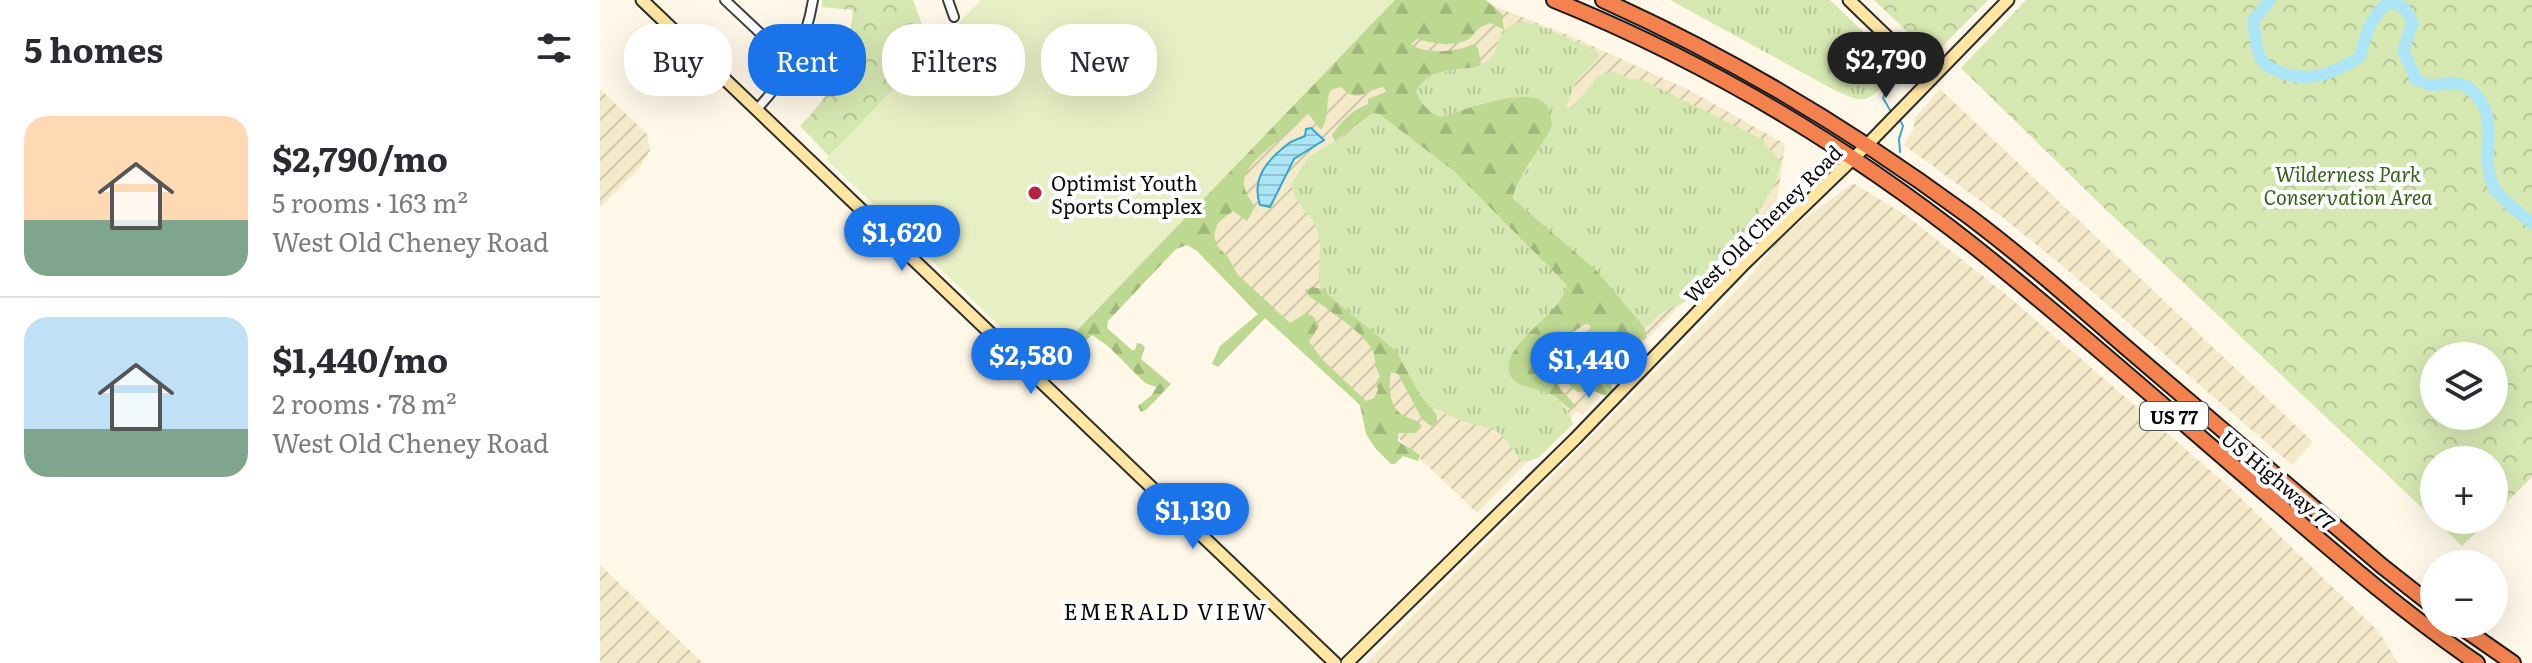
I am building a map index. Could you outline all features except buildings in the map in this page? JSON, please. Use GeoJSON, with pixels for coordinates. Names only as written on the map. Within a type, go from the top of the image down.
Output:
{"type":"FeatureCollection","features":[{"type":"Feature","properties":{"kind":"highway","name":"US 77"},"geometry":{"type":"LineString","coordinates":[[1554,0],[1624,30],[1720,79],[1852,159]]}},
{"type":"Feature","properties":{"kind":"highway","name":"US 77"},"geometry":{"type":"LineString","coordinates":[[1603,0],[1733,64],[1867,145]]}},
{"type":"Feature","properties":{"kind":"highway","name":"US Highway 77"},"geometry":{"type":"LineString","coordinates":[[1867,145],[2016,254],[2420,596]]}},
{"type":"Feature","properties":{"kind":"highway","name":"US Highway 77"},"geometry":{"type":"LineString","coordinates":[[1852,159],[1975,247],[2372,584],[2477,663]]}},
{"type":"Feature","properties":{"kind":"highway"},"geometry":{"type":"LineString","coordinates":[[2477,638],[2513,663]]}},
{"type":"Feature","properties":{"kind":"street"},"geometry":{"type":"LineString","coordinates":[[642,0],[1335,663]]}},
{"type":"Feature","properties":{"kind":"street"},"geometry":{"type":"LineString","coordinates":[[725,0],[750,24]]}},
{"type":"Feature","properties":{"kind":"street"},"geometry":{"type":"LineString","coordinates":[[808,24],[813,0]]}},
{"type":"Feature","properties":{"kind":"street"},"geometry":{"type":"LineString","coordinates":[[948,0],[954,17]]}},
{"type":"Feature","properties":{"kind":"street"},"geometry":{"type":"LineString","coordinates":[[1849,0],[1931,79]]}},
{"type":"Feature","properties":{"kind":"street","name":"West Old Cheney Road"},"geometry":{"type":"LineString","coordinates":[[1347,663],[1575,439],[1745,263],[1867,145],[2008,0]]}},
{"type":"Feature","properties":{"kind":"street"},"geometry":{"type":"LineString","coordinates":[[757,109],[767,96]]}},
{"type":"Feature","properties":{"kind":"shaded area"},"geometry":{"type":"Polygon","coordinates":[[[1395,0],[1477,0],[1486,3],[1571,36],[1691,91],[1785,144],[1776,210],[1639,347],[1644,353],[1582,415],[1577,411],[1477,513],[1177,226],[1395,0]]]}},
{"type":"Feature","properties":{"kind":"shaded area"},"geometry":{"type":"Polygon","coordinates":[[[600,89],[647,134],[650,150],[640,167],[600,207],[600,89]]]}},
{"type":"Feature","properties":{"kind":"shaded area"},"geometry":{"type":"Polygon","coordinates":[[[1940,89],[2313,442],[2292,465],[2058,262],[1904,145],[1914,128],[1914,119],[1940,89]]]}},
{"type":"Feature","properties":{"kind":"shaded area"},"geometry":{"type":"Polygon","coordinates":[[[1853,183],[1908,217],[2009,297],[2227,485],[2379,632],[2398,663],[1366,663],[1745,282],[1775,245],[1853,183]]]}},
{"type":"Feature","properties":{"kind":"shaded area"},"geometry":{"type":"Polygon","coordinates":[[[600,565],[703,663],[600,663],[600,565]]]}},
{"type":"Feature","properties":{"kind":"green space"},"geometry":{"type":"Polygon","coordinates":[[[822,0],[913,0],[922,24],[882,24],[882,96],[887,96],[829,156],[800,126],[824,96],[866,96],[866,24],[851,24],[853,10],[822,7],[822,0]]]}},
{"type":"Feature","properties":{"kind":"green space","name":"Optimist Youth Sports Complex"},"geometry":{"type":"Polygon","coordinates":[[[981,0],[1395,0],[1042,367],[826,159],[887,96],[1025,96],[1025,24],[958,24],[981,0]]]}},
{"type":"Feature","properties":{"kind":"green space"},"geometry":{"type":"Polygon","coordinates":[[[1368,0],[1486,0],[1502,14],[1504,30],[1491,23],[1458,43],[1417,39],[1411,44],[1424,50],[1441,51],[1474,44],[1478,48],[1481,65],[1437,73],[1416,91],[1426,107],[1441,117],[1513,98],[1540,100],[1548,107],[1552,126],[1523,174],[1513,199],[1596,270],[1644,327],[1647,338],[1631,343],[1615,339],[1605,352],[1591,335],[1590,325],[1585,324],[1562,336],[1540,356],[1541,362],[1551,371],[1583,375],[1588,375],[1597,366],[1604,370],[1613,390],[1605,396],[1594,391],[1577,392],[1562,377],[1557,379],[1558,385],[1576,407],[1568,408],[1554,396],[1513,380],[1509,363],[1513,352],[1555,307],[1567,285],[1454,171],[1379,114],[1373,113],[1335,141],[1332,135],[1344,121],[1368,104],[1368,99],[1386,92],[1384,87],[1357,96],[1341,87],[1330,90],[1326,120],[1321,130],[1307,112],[1301,121],[1260,156],[1246,174],[1244,184],[1255,207],[1247,221],[1233,211],[1218,222],[1214,235],[1217,246],[1228,257],[1237,274],[1290,323],[1306,313],[1314,317],[1319,326],[1309,342],[1323,360],[1366,401],[1374,398],[1380,376],[1373,352],[1354,329],[1305,290],[1313,287],[1321,289],[1396,351],[1420,395],[1437,415],[1437,424],[1431,426],[1422,419],[1398,374],[1391,372],[1390,390],[1395,408],[1422,426],[1416,433],[1398,433],[1398,441],[1420,455],[1418,461],[1403,456],[1391,464],[1366,434],[1360,405],[1265,318],[1218,367],[1212,364],[1220,346],[1258,314],[1197,251],[1187,245],[1176,249],[1108,321],[1107,328],[1132,350],[1135,350],[1137,343],[1142,344],[1145,348],[1141,359],[1171,384],[1146,410],[1141,412],[1138,406],[1151,396],[1156,387],[1145,383],[1108,346],[1092,335],[1069,358],[1056,363],[1045,375],[1029,361],[1025,352],[1028,346],[1368,0]]]}},
{"type":"Feature","properties":{"kind":"green space"},"geometry":{"type":"Polygon","coordinates":[[[1670,0],[1830,0],[1891,58],[1888,72],[1882,86],[1871,97],[1852,98],[1670,0]]]}},
{"type":"Feature","properties":{"kind":"green space"},"geometry":{"type":"Polygon","coordinates":[[[1874,0],[1988,0],[1933,56],[1874,0]]]}},
{"type":"Feature","properties":{"kind":"green space","name":"Wilderness Park Conservation Area"},"geometry":{"type":"Polygon","coordinates":[[[2026,0],[2532,0],[2532,477],[2508,501],[2508,446],[2420,446],[2420,506],[2100,204],[1961,68],[2026,0]]]}},
{"type":"Feature","properties":{"kind":"green space"},"geometry":{"type":"Polygon","coordinates":[[[1521,21],[1538,25],[1597,51],[1599,57],[1577,80],[1566,107],[1571,109],[1598,76],[1612,71],[1642,80],[1764,140],[1781,163],[1776,182],[1741,244],[1684,302],[1659,314],[1649,325],[1644,327],[1596,270],[1513,199],[1515,184],[1531,165],[1541,101],[1503,99],[1441,117],[1429,110],[1417,95],[1416,91],[1429,77],[1470,68],[1486,61],[1494,53],[1504,30],[1521,21]]]}},
{"type":"Feature","properties":{"kind":"green space"},"geometry":{"type":"Polygon","coordinates":[[[1373,113],[1379,114],[1454,171],[1567,285],[1553,310],[1514,350],[1514,381],[1557,399],[1573,424],[1538,458],[1526,462],[1519,459],[1495,430],[1459,420],[1430,406],[1420,395],[1396,351],[1321,289],[1317,230],[1295,197],[1291,185],[1308,157],[1346,135],[1373,113]]]}},
{"type":"Feature","properties":{"kind":"green space"},"geometry":{"type":"Polygon","coordinates":[[[2450,534],[2474,534],[2462,546],[2450,534]]]}},
{"type":"Feature","properties":{"kind":"water"},"geometry":{"type":"Polygon","coordinates":[[[1311,128],[1324,140],[1294,159],[1270,207],[1260,205],[1259,178],[1268,163],[1288,144],[1305,136],[1306,129],[1311,128]]]}},
{"type":"Feature","properties":{"kind":"waterway"},"geometry":{"type":"LineString","coordinates":[[2270,0],[2253,21],[2261,59],[2276,71],[2303,77],[2332,72],[2360,57],[2370,26],[2383,7],[2389,1],[2404,8],[2413,23],[2403,50],[2416,79],[2430,85],[2461,84],[2480,100],[2486,112],[2488,164],[2495,189],[2532,223]]}},
{"type":"Feature","properties":{"kind":"waterway"},"geometry":{"type":"LineString","coordinates":[[1870,38],[1893,64],[1883,98],[1890,110]]}},
{"type":"Feature","properties":{"kind":"waterway"},"geometry":{"type":"LineString","coordinates":[[1900,152],[1901,122]]}},
{"type":"Feature","properties":{"kind":"place","name":"Optimist Youth Sports Complex"},"geometry":{"type":"Point","coordinates":[1035,193]}},
{"type":"Feature","properties":{"kind":"district","name":"EMERALD VIEW"},"geometry":{"type":"Point","coordinates":[1166,610]}}]}
